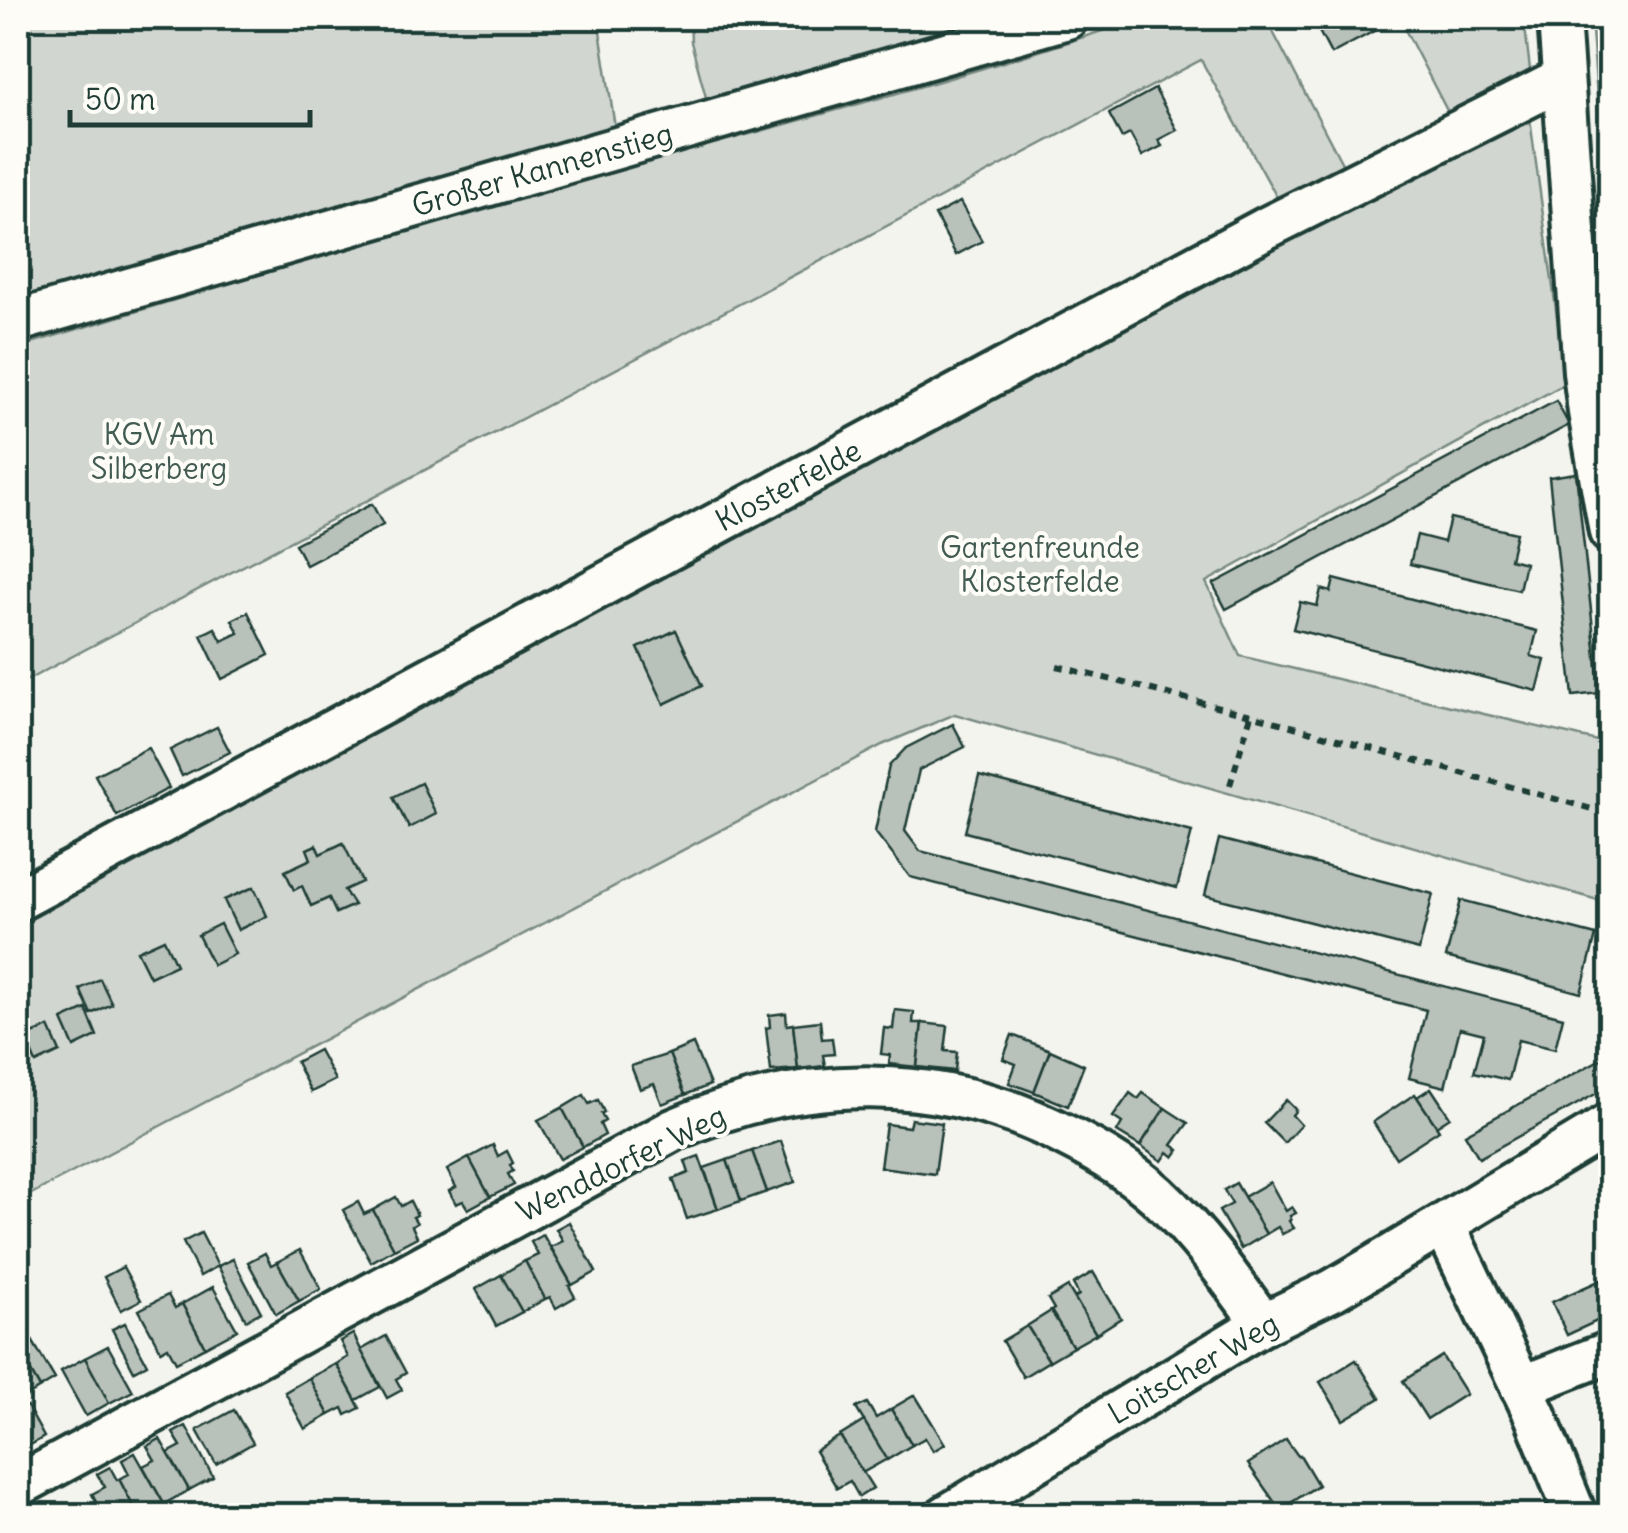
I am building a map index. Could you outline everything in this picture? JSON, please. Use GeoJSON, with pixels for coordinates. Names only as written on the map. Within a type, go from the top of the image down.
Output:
{"type":"FeatureCollection","features":[{"type":"Feature","properties":{"kind":"street","name":"Großer Kannenstieg"},"geometry":{"type":"LineString","coordinates":[[18,320],[1067,18]]}},
{"type":"Feature","properties":{"kind":"street"},"geometry":{"type":"LineString","coordinates":[[1559,18],[1586,385],[1610,532]]}},
{"type":"Feature","properties":{"kind":"street","name":"Klosterfelde"},"geometry":{"type":"LineString","coordinates":[[18,900],[1266,228],[1563,79]]}},
{"type":"Feature","properties":{"kind":"street","name":"Wenddorfer Weg"},"geometry":{"type":"LineString","coordinates":[[18,1486],[672,1130],[736,1105],[798,1092],[855,1086],[921,1089],[996,1106],[1060,1132],[1116,1164],[1159,1198],[1197,1236],[1263,1324]]}},
{"type":"Feature","properties":{"kind":"street","name":"Loitscher Weg"},"geometry":{"type":"LineString","coordinates":[[946,1516],[1263,1324],[1333,1290],[1610,1124]]}},
{"type":"Feature","properties":{"kind":"street"},"geometry":{"type":"LineString","coordinates":[[1444,1225],[1547,1442],[1576,1516]]}},
{"type":"Feature","properties":{"kind":"street"},"geometry":{"type":"LineString","coordinates":[[1521,1386],[1610,1352]]}},
{"type":"Feature","properties":{"kind":"path"},"geometry":{"type":"LineString","coordinates":[[1058,666],[1610,814]]}},
{"type":"Feature","properties":{"kind":"path"},"geometry":{"type":"LineString","coordinates":[[1230,785],[1251,715]]}},
{"type":"Feature","properties":{"kind":"green space"},"geometry":{"type":"Polygon","coordinates":[[[18,18],[598,18],[615,127],[18,298],[18,18]]]}},
{"type":"Feature","properties":{"kind":"green space"},"geometry":{"type":"Polygon","coordinates":[[[690,18],[1000,18],[707,101],[691,42],[690,18]]]}},
{"type":"Feature","properties":{"kind":"green space","name":"KGV Am Silberberg"},"geometry":{"type":"Polygon","coordinates":[[[1141,18],[1290,18],[1271,28],[1348,175],[1285,212],[1201,60],[18,685],[18,347],[524,196],[911,89],[1141,18]]]}},
{"type":"Feature","properties":{"kind":"green space"},"geometry":{"type":"Polygon","coordinates":[[[1399,18],[1524,18],[1532,87],[1454,124],[1399,18]]]}},
{"type":"Feature","properties":{"kind":"green space"},"geometry":{"type":"Polygon","coordinates":[[[1591,18],[1610,18],[1610,267],[1591,18]]]}},
{"type":"Feature","properties":{"kind":"green space","name":"Gartenfreunde Klosterfelde"},"geometry":{"type":"Polygon","coordinates":[[[1529,112],[1566,383],[1206,582],[1240,656],[1610,744],[1610,900],[1601,901],[955,714],[882,745],[18,1201],[18,919],[1529,112]]]}},
{"type":"Feature","properties":{"kind":"building"},"geometry":{"type":"Polygon","coordinates":[[[1312,18],[1369,18],[1376,30],[1331,54],[1312,18]]]}},
{"type":"Feature","properties":{"kind":"building"},"geometry":{"type":"Polygon","coordinates":[[[1155,89],[1177,130],[1158,140],[1162,146],[1142,156],[1130,134],[1122,138],[1109,114],[1155,89]]]}},
{"type":"Feature","properties":{"kind":"building"},"geometry":{"type":"Polygon","coordinates":[[[960,202],[982,241],[956,255],[935,215],[960,202]]]}},
{"type":"Feature","properties":{"kind":"building"},"geometry":{"type":"Polygon","coordinates":[[[1556,401],[1569,425],[1226,609],[1213,584],[1556,401]]]}},
{"type":"Feature","properties":{"kind":"building"},"geometry":{"type":"Polygon","coordinates":[[[1576,473],[1600,693],[1573,696],[1549,477],[1576,473]]]}},
{"type":"Feature","properties":{"kind":"building"},"geometry":{"type":"Polygon","coordinates":[[[372,504],[383,525],[306,565],[295,544],[372,504]]]}},
{"type":"Feature","properties":{"kind":"building"},"geometry":{"type":"Polygon","coordinates":[[[1450,518],[1516,533],[1510,559],[1525,563],[1519,590],[1410,564],[1417,535],[1444,542],[1450,518]]]}},
{"type":"Feature","properties":{"kind":"building"},"geometry":{"type":"Polygon","coordinates":[[[1334,579],[1537,631],[1531,656],[1545,660],[1537,691],[1293,629],[1300,602],[1317,606],[1321,589],[1331,592],[1334,579]]]}},
{"type":"Feature","properties":{"kind":"building"},"geometry":{"type":"Polygon","coordinates":[[[248,612],[269,655],[222,679],[201,635],[215,628],[222,641],[239,633],[232,620],[248,612]]]}},
{"type":"Feature","properties":{"kind":"building"},"geometry":{"type":"Polygon","coordinates":[[[676,630],[702,686],[664,704],[638,648],[676,630]]]}},
{"type":"Feature","properties":{"kind":"building"},"geometry":{"type":"Polygon","coordinates":[[[953,724],[965,747],[919,770],[905,831],[920,851],[1563,1017],[1555,1049],[1518,1040],[1508,1080],[1474,1072],[1484,1034],[1460,1028],[1445,1087],[1409,1078],[1426,1010],[910,877],[875,832],[889,766],[906,748],[953,724]]]}},
{"type":"Feature","properties":{"kind":"building"},"geometry":{"type":"Polygon","coordinates":[[[217,727],[230,752],[182,776],[170,750],[217,727]]]}},
{"type":"Feature","properties":{"kind":"building"},"geometry":{"type":"Polygon","coordinates":[[[148,748],[169,788],[117,816],[95,775],[148,748]]]}},
{"type":"Feature","properties":{"kind":"building"},"geometry":{"type":"Polygon","coordinates":[[[979,776],[1192,832],[1177,888],[965,832],[979,776]]]}},
{"type":"Feature","properties":{"kind":"building"},"geometry":{"type":"Polygon","coordinates":[[[421,783],[436,814],[409,828],[393,797],[421,783]]]}},
{"type":"Feature","properties":{"kind":"building"},"geometry":{"type":"Polygon","coordinates":[[[1219,839],[1433,894],[1419,950],[1205,895],[1219,839]]]}},
{"type":"Feature","properties":{"kind":"building"},"geometry":{"type":"Polygon","coordinates":[[[343,843],[362,882],[344,890],[354,905],[336,913],[329,898],[311,906],[302,886],[294,890],[285,871],[311,859],[307,849],[316,845],[320,854],[343,843]]]}},
{"type":"Feature","properties":{"kind":"building"},"geometry":{"type":"Polygon","coordinates":[[[254,887],[267,916],[238,930],[224,900],[254,887]]]}},
{"type":"Feature","properties":{"kind":"building"},"geometry":{"type":"Polygon","coordinates":[[[1461,900],[1596,935],[1581,993],[1446,957],[1461,900]]]}},
{"type":"Feature","properties":{"kind":"building"},"geometry":{"type":"Polygon","coordinates":[[[220,924],[235,954],[213,965],[198,935],[220,924]]]}},
{"type":"Feature","properties":{"kind":"building"},"geometry":{"type":"Polygon","coordinates":[[[164,939],[176,965],[150,977],[137,951],[164,939]]]}},
{"type":"Feature","properties":{"kind":"building"},"geometry":{"type":"Polygon","coordinates":[[[100,979],[112,1004],[91,1014],[80,989],[100,979]]]}},
{"type":"Feature","properties":{"kind":"building"},"geometry":{"type":"Polygon","coordinates":[[[86,1009],[97,1036],[74,1047],[62,1020],[86,1009]]]}},
{"type":"Feature","properties":{"kind":"building"},"geometry":{"type":"Polygon","coordinates":[[[895,1010],[914,1012],[913,1023],[922,1023],[917,1067],[889,1064],[890,1055],[881,1054],[884,1028],[893,1029],[895,1010]]]}},
{"type":"Feature","properties":{"kind":"building"},"geometry":{"type":"Polygon","coordinates":[[[786,1013],[787,1025],[793,1024],[798,1069],[771,1071],[766,1028],[770,1027],[769,1015],[786,1013]]]}},
{"type":"Feature","properties":{"kind":"building"},"geometry":{"type":"Polygon","coordinates":[[[820,1021],[822,1039],[832,1038],[834,1054],[823,1055],[825,1066],[798,1069],[793,1024],[820,1021]]]}},
{"type":"Feature","properties":{"kind":"building"},"geometry":{"type":"Polygon","coordinates":[[[922,1023],[948,1026],[945,1051],[957,1052],[955,1071],[917,1067],[922,1023]]]}},
{"type":"Feature","properties":{"kind":"building"},"geometry":{"type":"Polygon","coordinates":[[[49,1027],[60,1052],[36,1063],[25,1037],[49,1027]]]}},
{"type":"Feature","properties":{"kind":"building"},"geometry":{"type":"Polygon","coordinates":[[[1012,1035],[1050,1050],[1034,1092],[1009,1083],[1016,1064],[1003,1059],[1012,1035]]]}},
{"type":"Feature","properties":{"kind":"building"},"geometry":{"type":"Polygon","coordinates":[[[693,1044],[710,1085],[685,1095],[669,1054],[693,1044]]]}},
{"type":"Feature","properties":{"kind":"building"},"geometry":{"type":"Polygon","coordinates":[[[319,1050],[335,1080],[311,1092],[296,1062],[319,1050]]]}},
{"type":"Feature","properties":{"kind":"building"},"geometry":{"type":"Polygon","coordinates":[[[1050,1050],[1084,1065],[1068,1106],[1034,1092],[1050,1050]]]}},
{"type":"Feature","properties":{"kind":"building"},"geometry":{"type":"Polygon","coordinates":[[[669,1054],[685,1095],[662,1104],[654,1084],[640,1089],[631,1066],[669,1054]]]}},
{"type":"Feature","properties":{"kind":"building"},"geometry":{"type":"Polygon","coordinates":[[[1610,1054],[1610,1086],[1479,1158],[1465,1134],[1610,1054]]]}},
{"type":"Feature","properties":{"kind":"building"},"geometry":{"type":"Polygon","coordinates":[[[1431,1088],[1450,1117],[1436,1126],[1417,1097],[1431,1088]]]}},
{"type":"Feature","properties":{"kind":"building"},"geometry":{"type":"Polygon","coordinates":[[[1130,1093],[1138,1099],[1143,1093],[1165,1108],[1140,1146],[1117,1132],[1122,1123],[1113,1117],[1130,1093]]]}},
{"type":"Feature","properties":{"kind":"building"},"geometry":{"type":"Polygon","coordinates":[[[1415,1094],[1439,1130],[1396,1158],[1373,1122],[1415,1094]]]}},
{"type":"Feature","properties":{"kind":"building"},"geometry":{"type":"Polygon","coordinates":[[[584,1095],[589,1104],[598,1100],[604,1112],[601,1114],[605,1121],[600,1124],[605,1135],[583,1147],[562,1108],[584,1095]]]}},
{"type":"Feature","properties":{"kind":"building"},"geometry":{"type":"Polygon","coordinates":[[[1286,1100],[1296,1110],[1292,1115],[1301,1125],[1284,1143],[1264,1123],[1286,1100]]]}},
{"type":"Feature","properties":{"kind":"building"},"geometry":{"type":"Polygon","coordinates":[[[562,1108],[583,1147],[560,1159],[538,1120],[562,1108]]]}},
{"type":"Feature","properties":{"kind":"building"},"geometry":{"type":"Polygon","coordinates":[[[1165,1108],[1188,1123],[1172,1145],[1179,1150],[1174,1157],[1168,1152],[1162,1161],[1140,1146],[1165,1108]]]}},
{"type":"Feature","properties":{"kind":"building"},"geometry":{"type":"Polygon","coordinates":[[[911,1119],[942,1123],[935,1174],[880,1167],[886,1124],[909,1127],[911,1119]]]}},
{"type":"Feature","properties":{"kind":"building"},"geometry":{"type":"Polygon","coordinates":[[[781,1141],[795,1182],[767,1192],[752,1151],[781,1141]]]}},
{"type":"Feature","properties":{"kind":"building"},"geometry":{"type":"Polygon","coordinates":[[[493,1145],[498,1156],[507,1151],[513,1163],[513,1171],[508,1174],[514,1185],[490,1197],[469,1158],[493,1145]]]}},
{"type":"Feature","properties":{"kind":"building"},"geometry":{"type":"Polygon","coordinates":[[[752,1151],[767,1192],[741,1201],[727,1160],[752,1151]]]}},
{"type":"Feature","properties":{"kind":"building"},"geometry":{"type":"Polygon","coordinates":[[[699,1156],[718,1209],[687,1219],[673,1179],[689,1173],[685,1161],[699,1156]]]}},
{"type":"Feature","properties":{"kind":"building"},"geometry":{"type":"Polygon","coordinates":[[[469,1158],[490,1197],[468,1209],[463,1201],[456,1204],[449,1191],[456,1187],[447,1170],[469,1158]]]}},
{"type":"Feature","properties":{"kind":"building"},"geometry":{"type":"Polygon","coordinates":[[[727,1160],[741,1201],[718,1209],[704,1168],[727,1160]]]}},
{"type":"Feature","properties":{"kind":"building"},"geometry":{"type":"Polygon","coordinates":[[[1270,1182],[1286,1211],[1292,1207],[1296,1213],[1289,1221],[1294,1228],[1282,1234],[1278,1227],[1266,1234],[1244,1197],[1270,1182]]]}},
{"type":"Feature","properties":{"kind":"building"},"geometry":{"type":"Polygon","coordinates":[[[1236,1183],[1266,1234],[1241,1249],[1219,1211],[1232,1204],[1224,1190],[1236,1183]]]}},
{"type":"Feature","properties":{"kind":"building"},"geometry":{"type":"Polygon","coordinates":[[[396,1197],[401,1206],[410,1201],[417,1215],[413,1217],[417,1223],[412,1226],[417,1237],[394,1249],[373,1210],[396,1197]]]}},
{"type":"Feature","properties":{"kind":"building"},"geometry":{"type":"Polygon","coordinates":[[[358,1202],[364,1214],[373,1210],[394,1249],[371,1262],[343,1210],[358,1202]]]}},
{"type":"Feature","properties":{"kind":"building"},"geometry":{"type":"Polygon","coordinates":[[[569,1222],[596,1272],[572,1285],[551,1247],[563,1241],[556,1229],[569,1222]]]}},
{"type":"Feature","properties":{"kind":"building"},"geometry":{"type":"Polygon","coordinates":[[[201,1233],[218,1266],[200,1276],[183,1242],[201,1233]]]}},
{"type":"Feature","properties":{"kind":"building"},"geometry":{"type":"Polygon","coordinates":[[[543,1235],[575,1297],[556,1308],[550,1297],[545,1299],[525,1261],[538,1255],[531,1242],[543,1235]]]}},
{"type":"Feature","properties":{"kind":"building"},"geometry":{"type":"Polygon","coordinates":[[[300,1250],[321,1289],[299,1301],[277,1262],[300,1250]]]}},
{"type":"Feature","properties":{"kind":"building"},"geometry":{"type":"Polygon","coordinates":[[[265,1253],[271,1265],[277,1262],[299,1301],[276,1314],[248,1262],[265,1253]]]}},
{"type":"Feature","properties":{"kind":"building"},"geometry":{"type":"Polygon","coordinates":[[[233,1259],[261,1312],[246,1320],[218,1266],[233,1259]]]}},
{"type":"Feature","properties":{"kind":"building"},"geometry":{"type":"Polygon","coordinates":[[[525,1261],[545,1299],[522,1312],[501,1275],[525,1261]]]}},
{"type":"Feature","properties":{"kind":"building"},"geometry":{"type":"Polygon","coordinates":[[[123,1267],[141,1300],[121,1310],[104,1277],[123,1267]]]}},
{"type":"Feature","properties":{"kind":"building"},"geometry":{"type":"Polygon","coordinates":[[[1093,1272],[1121,1318],[1096,1334],[1074,1298],[1079,1295],[1073,1284],[1093,1272]]]}},
{"type":"Feature","properties":{"kind":"building"},"geometry":{"type":"Polygon","coordinates":[[[501,1275],[522,1312],[496,1326],[476,1289],[501,1275]]]}},
{"type":"Feature","properties":{"kind":"building"},"geometry":{"type":"Polygon","coordinates":[[[1601,1280],[1610,1302],[1610,1315],[1567,1335],[1552,1302],[1601,1280]]]}},
{"type":"Feature","properties":{"kind":"building"},"geometry":{"type":"Polygon","coordinates":[[[213,1287],[237,1330],[205,1347],[182,1304],[213,1287]]]}},
{"type":"Feature","properties":{"kind":"building"},"geometry":{"type":"Polygon","coordinates":[[[1068,1287],[1096,1334],[1073,1347],[1048,1299],[1068,1287]]]}},
{"type":"Feature","properties":{"kind":"building"},"geometry":{"type":"Polygon","coordinates":[[[168,1295],[175,1308],[182,1304],[205,1347],[176,1362],[168,1347],[161,1351],[139,1310],[168,1295]]]}},
{"type":"Feature","properties":{"kind":"building"},"geometry":{"type":"Polygon","coordinates":[[[1051,1311],[1073,1347],[1049,1361],[1027,1326],[1051,1311]]]}},
{"type":"Feature","properties":{"kind":"building"},"geometry":{"type":"Polygon","coordinates":[[[125,1323],[147,1364],[134,1371],[112,1329],[125,1323]]]}},
{"type":"Feature","properties":{"kind":"building"},"geometry":{"type":"Polygon","coordinates":[[[23,1325],[55,1379],[40,1388],[18,1350],[18,1328],[23,1325]]]}},
{"type":"Feature","properties":{"kind":"building"},"geometry":{"type":"Polygon","coordinates":[[[1027,1326],[1049,1361],[1023,1377],[1002,1341],[1027,1326]]]}},
{"type":"Feature","properties":{"kind":"building"},"geometry":{"type":"Polygon","coordinates":[[[353,1334],[380,1387],[356,1400],[336,1364],[348,1357],[340,1341],[353,1334]]]}},
{"type":"Feature","properties":{"kind":"building"},"geometry":{"type":"Polygon","coordinates":[[[386,1336],[406,1373],[396,1379],[402,1390],[387,1398],[361,1350],[386,1336]]]}},
{"type":"Feature","properties":{"kind":"building"},"geometry":{"type":"Polygon","coordinates":[[[108,1346],[133,1391],[109,1403],[85,1358],[108,1346]]]}},
{"type":"Feature","properties":{"kind":"building"},"geometry":{"type":"Polygon","coordinates":[[[18,1350],[40,1388],[24,1398],[18,1388],[18,1350]]]}},
{"type":"Feature","properties":{"kind":"building"},"geometry":{"type":"Polygon","coordinates":[[[1442,1356],[1466,1394],[1427,1419],[1403,1381],[1442,1356]]]}},
{"type":"Feature","properties":{"kind":"building"},"geometry":{"type":"Polygon","coordinates":[[[85,1358],[109,1403],[86,1416],[61,1371],[85,1358]]]}},
{"type":"Feature","properties":{"kind":"building"},"geometry":{"type":"Polygon","coordinates":[[[1356,1360],[1380,1398],[1343,1420],[1320,1382],[1356,1360]]]}},
{"type":"Feature","properties":{"kind":"building"},"geometry":{"type":"Polygon","coordinates":[[[336,1364],[360,1408],[346,1415],[343,1408],[329,1415],[309,1378],[336,1364]]]}},
{"type":"Feature","properties":{"kind":"building"},"geometry":{"type":"Polygon","coordinates":[[[309,1378],[329,1415],[305,1429],[285,1392],[309,1378]]]}},
{"type":"Feature","properties":{"kind":"building"},"geometry":{"type":"Polygon","coordinates":[[[915,1395],[945,1444],[933,1451],[925,1438],[912,1445],[891,1409],[915,1395]]]}},
{"type":"Feature","properties":{"kind":"building"},"geometry":{"type":"Polygon","coordinates":[[[867,1403],[876,1418],[891,1409],[912,1445],[887,1460],[856,1408],[867,1403]]]}},
{"type":"Feature","properties":{"kind":"building"},"geometry":{"type":"Polygon","coordinates":[[[27,1406],[44,1437],[18,1452],[18,1411],[27,1406]]]}},
{"type":"Feature","properties":{"kind":"building"},"geometry":{"type":"Polygon","coordinates":[[[234,1410],[253,1443],[216,1464],[197,1430],[234,1410]]]}},
{"type":"Feature","properties":{"kind":"building"},"geometry":{"type":"Polygon","coordinates":[[[864,1421],[887,1459],[862,1473],[840,1436],[864,1421]]]}},
{"type":"Feature","properties":{"kind":"building"},"geometry":{"type":"Polygon","coordinates":[[[186,1426],[213,1477],[189,1490],[168,1453],[181,1446],[173,1433],[186,1426]]]}},
{"type":"Feature","properties":{"kind":"building"},"geometry":{"type":"Polygon","coordinates":[[[840,1436],[873,1488],[859,1497],[850,1481],[837,1488],[815,1451],[840,1436]]]}},
{"type":"Feature","properties":{"kind":"building"},"geometry":{"type":"Polygon","coordinates":[[[160,1439],[189,1490],[164,1504],[143,1466],[155,1460],[147,1446],[160,1439]]]}},
{"type":"Feature","properties":{"kind":"building"},"geometry":{"type":"Polygon","coordinates":[[[1286,1439],[1318,1485],[1280,1510],[1248,1464],[1286,1439]]]}},
{"type":"Feature","properties":{"kind":"building"},"geometry":{"type":"Polygon","coordinates":[[[135,1453],[169,1513],[165,1516],[138,1516],[119,1479],[129,1474],[122,1460],[135,1453]]]}},
{"type":"Feature","properties":{"kind":"building"},"geometry":{"type":"Polygon","coordinates":[[[110,1467],[138,1516],[103,1516],[92,1494],[105,1487],[97,1474],[110,1467]]]}},
{"type":"Feature","properties":{"kind":"building"},"geometry":{"type":"Polygon","coordinates":[[[729,1504],[736,1516],[711,1516],[729,1504]]]}},
{"type":"Feature","properties":{"kind":"building"},"geometry":{"type":"Polygon","coordinates":[[[601,1506],[606,1516],[585,1516],[601,1506]]]}}]}
